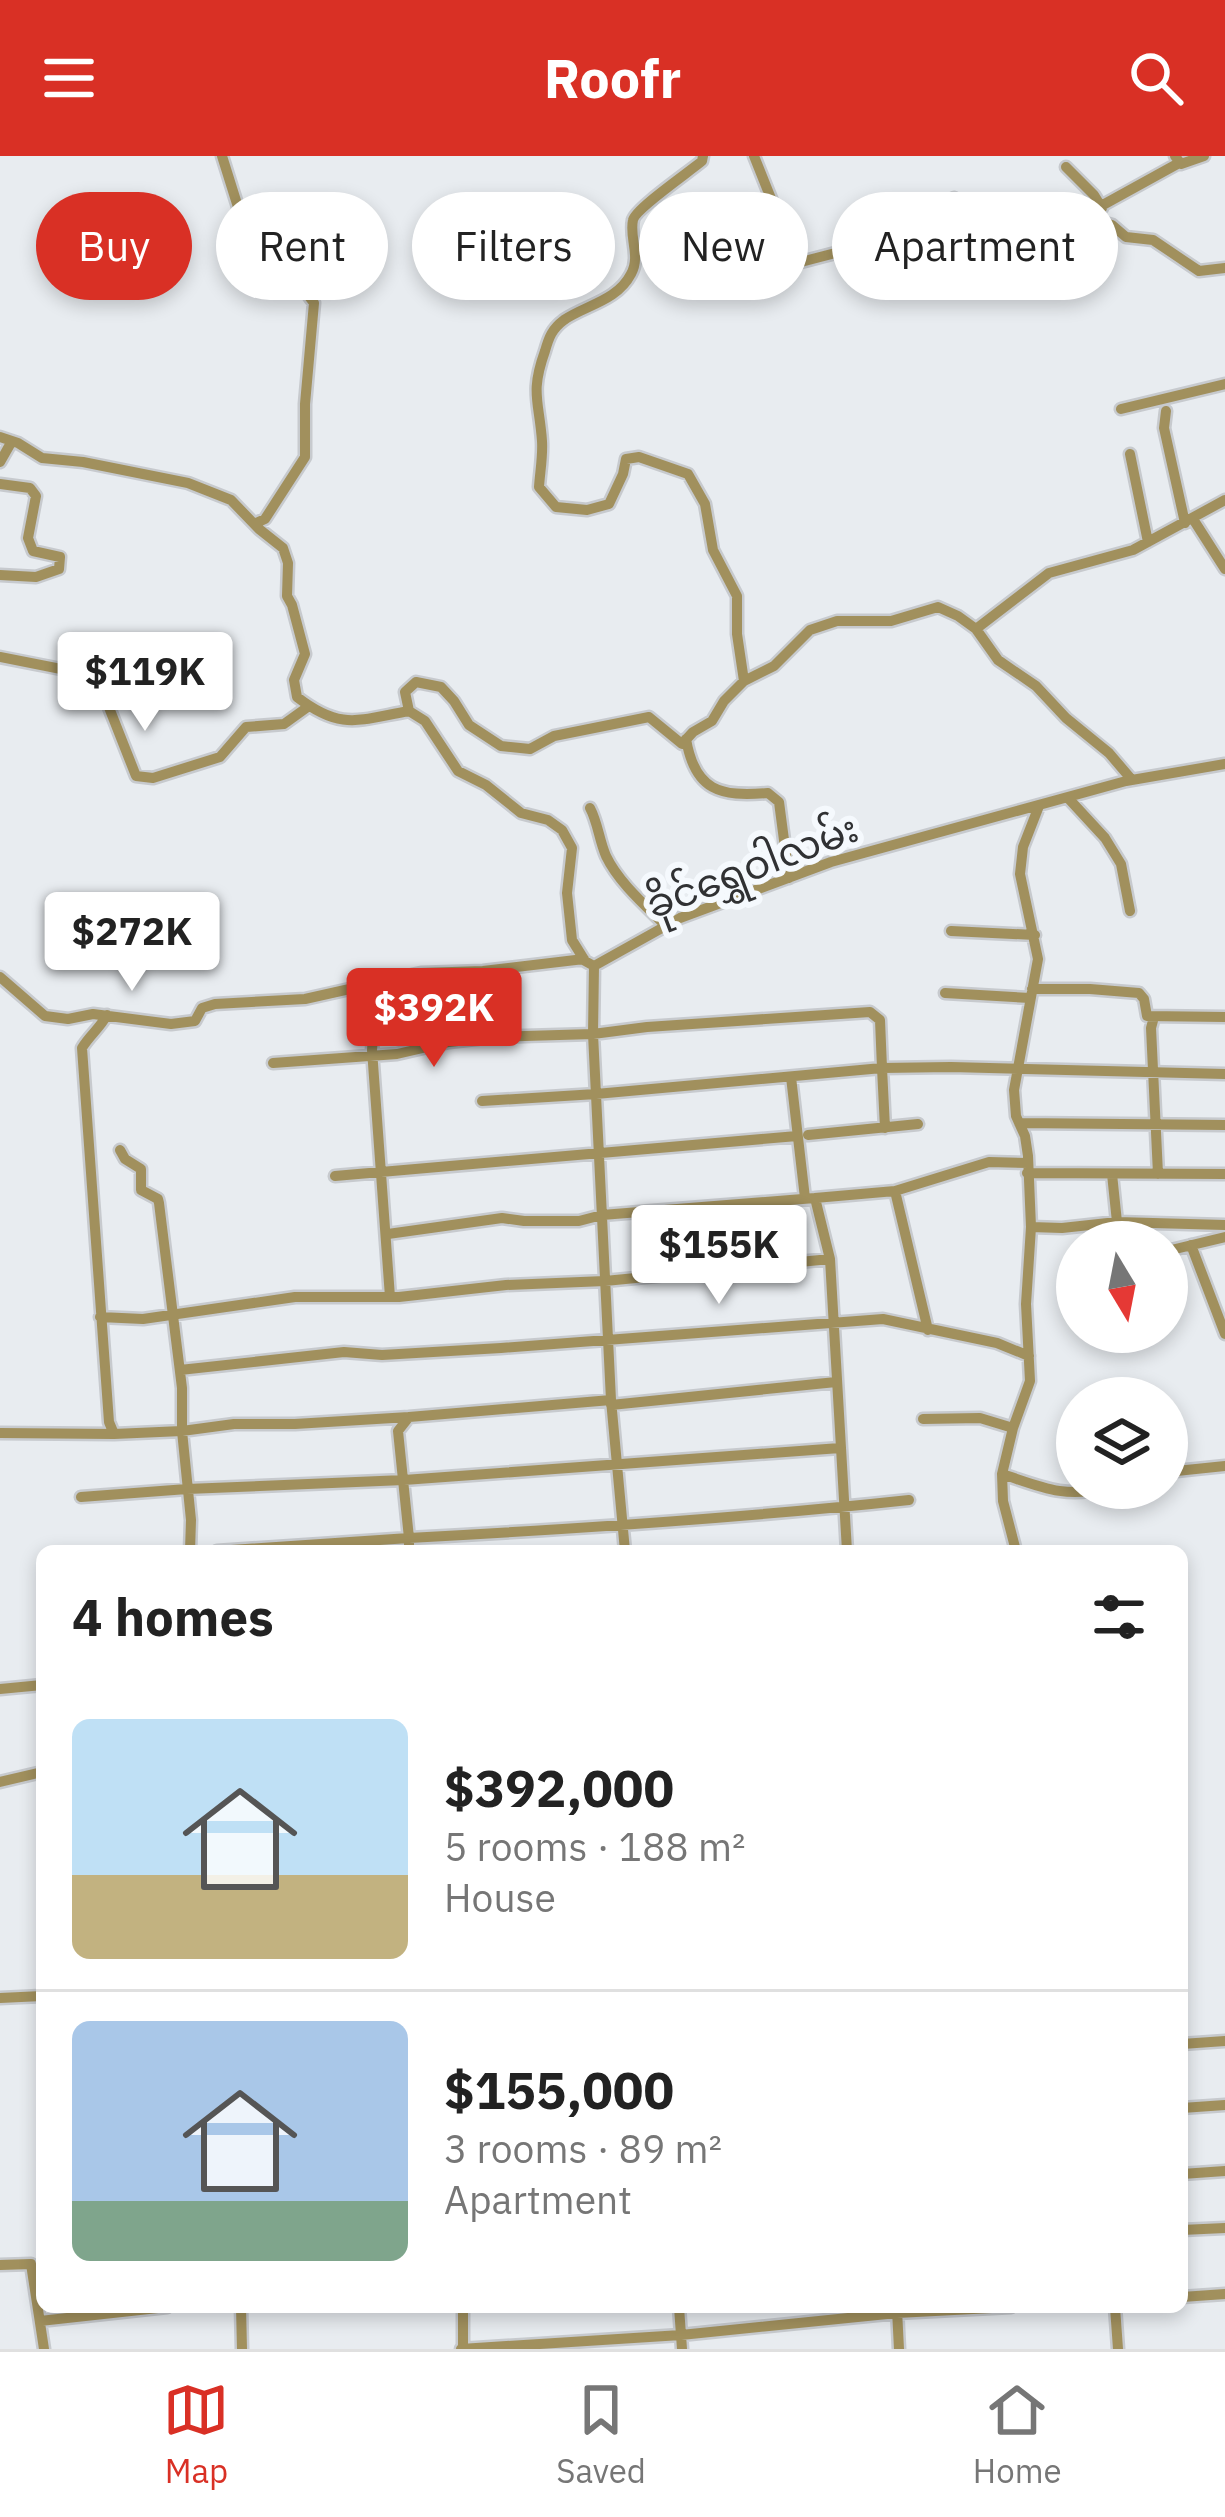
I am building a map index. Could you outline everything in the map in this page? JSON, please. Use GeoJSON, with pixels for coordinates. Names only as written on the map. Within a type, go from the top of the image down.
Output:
{"type":"FeatureCollection","features":[{"type":"Feature","properties":{"kind":"street"},"geometry":{"type":"LineString","coordinates":[[222,156],[243,224],[314,303],[304,457],[265,518],[254,524]]}},
{"type":"Feature","properties":{"kind":"street"},"geometry":{"type":"LineString","coordinates":[[704,156],[673,186],[638,209],[632,223],[637,254],[631,276],[601,304],[551,330],[535,379],[542,443],[539,487],[556,507],[587,510],[609,504],[626,459],[639,457],[688,474],[705,504],[713,550],[737,596],[744,681]]}},
{"type":"Feature","properties":{"kind":"street"},"geometry":{"type":"LineString","coordinates":[[754,156],[792,251],[801,262],[832,254]]}},
{"type":"Feature","properties":{"kind":"street"},"geometry":{"type":"LineString","coordinates":[[1118,196],[1177,160],[1186,164],[1204,156]]}},
{"type":"Feature","properties":{"kind":"street"},"geometry":{"type":"LineString","coordinates":[[1066,166],[1091,192]]}},
{"type":"Feature","properties":{"kind":"street"},"geometry":{"type":"LineString","coordinates":[[1118,230],[1126,237],[1153,240],[1199,271],[1225,268]]}},
{"type":"Feature","properties":{"kind":"street"},"geometry":{"type":"LineString","coordinates":[[1121,409],[1225,384]]}},
{"type":"Feature","properties":{"kind":"street"},"geometry":{"type":"LineString","coordinates":[[1166,411],[1164,428],[1189,521],[1225,568]]}},
{"type":"Feature","properties":{"kind":"street"},"geometry":{"type":"LineString","coordinates":[[0,462],[6,439],[42,458],[188,483],[230,500],[284,548],[287,596],[304,654],[294,680],[297,697],[317,713],[344,722],[408,705]]}},
{"type":"Feature","properties":{"kind":"street"},"geometry":{"type":"LineString","coordinates":[[1130,454],[1148,542]]}},
{"type":"Feature","properties":{"kind":"street"},"geometry":{"type":"LineString","coordinates":[[0,484],[30,488],[36,496],[28,538],[33,551],[60,557],[59,568],[36,577],[0,575]]}},
{"type":"Feature","properties":{"kind":"street"},"geometry":{"type":"LineString","coordinates":[[976,629],[1049,573],[1133,550],[1225,500]]}},
{"type":"Feature","properties":{"kind":"street"},"geometry":{"type":"LineString","coordinates":[[624,1545],[611,1403],[589,963],[572,940],[567,893],[572,848],[562,830],[548,820],[521,813],[486,785],[458,771],[408,705],[405,692],[416,682],[441,687],[470,725],[501,746],[530,749],[554,736],[649,717],[682,744],[712,721],[724,700],[744,681],[774,666],[810,630],[837,621],[891,620],[938,607],[976,629],[998,660],[1036,686],[1132,780]]}},
{"type":"Feature","properties":{"kind":"street"},"geometry":{"type":"LineString","coordinates":[[0,657],[61,668],[108,705],[136,776],[153,778],[220,757],[246,728],[284,724],[309,706]]}},
{"type":"Feature","properties":{"kind":"street"},"geometry":{"type":"LineString","coordinates":[[686,739],[691,763],[712,787],[735,796],[768,793],[779,802],[789,878]]}},
{"type":"Feature","properties":{"kind":"street","name":"ခိုင်ရွှေဝါလမ်း"},"geometry":{"type":"LineString","coordinates":[[589,963],[680,918],[831,862],[1132,780],[1225,764]]}},
{"type":"Feature","properties":{"kind":"street"},"geometry":{"type":"LineString","coordinates":[[1069,799],[1105,838],[1121,864],[1130,911]]}},
{"type":"Feature","properties":{"kind":"street"},"geometry":{"type":"LineString","coordinates":[[1014,1545],[1003,1501],[1002,1474],[1012,1428],[1030,1381],[1026,1304],[1031,1227],[1025,1136],[1016,1116],[1014,1090],[1038,959],[1020,874],[1023,847],[1039,806]]}},
{"type":"Feature","properties":{"kind":"street"},"geometry":{"type":"LineString","coordinates":[[590,808],[605,855],[667,926]]}},
{"type":"Feature","properties":{"kind":"street"},"geometry":{"type":"LineString","coordinates":[[951,931],[1035,935]]}},
{"type":"Feature","properties":{"kind":"street"},"geometry":{"type":"LineString","coordinates":[[0,977],[45,1016],[68,1019],[93,1014],[171,1024],[195,1021],[202,1008],[215,1004],[305,999],[421,974],[589,963]]}},
{"type":"Feature","properties":{"kind":"street"},"geometry":{"type":"LineString","coordinates":[[945,993],[1090,989],[1139,993],[1147,1016],[1225,1017]]}},
{"type":"Feature","properties":{"kind":"street"},"geometry":{"type":"LineString","coordinates":[[273,1063],[397,1054],[493,1036],[593,1034],[870,1012],[880,1020],[885,1128]]}},
{"type":"Feature","properties":{"kind":"street"},"geometry":{"type":"LineString","coordinates":[[383,1014],[374,1024],[372,1055],[390,1297]]}},
{"type":"Feature","properties":{"kind":"street"},"geometry":{"type":"LineString","coordinates":[[107,1015],[82,1048],[100,1317],[114,1434]]}},
{"type":"Feature","properties":{"kind":"street"},"geometry":{"type":"LineString","coordinates":[[1154,1017],[1158,1174]]}},
{"type":"Feature","properties":{"kind":"street"},"geometry":{"type":"LineString","coordinates":[[482,1101],[883,1068],[1225,1073]]}},
{"type":"Feature","properties":{"kind":"street"},"geometry":{"type":"LineString","coordinates":[[791,1077],[810,1198],[830,1259],[847,1545]]}},
{"type":"Feature","properties":{"kind":"street"},"geometry":{"type":"LineString","coordinates":[[1019,1123],[1225,1125]]}},
{"type":"Feature","properties":{"kind":"street"},"geometry":{"type":"LineString","coordinates":[[335,1175],[918,1124]]}},
{"type":"Feature","properties":{"kind":"street"},"geometry":{"type":"LineString","coordinates":[[120,1150],[124,1159],[140,1168],[141,1190],[158,1199],[180,1370],[190,1545]]}},
{"type":"Feature","properties":{"kind":"street"},"geometry":{"type":"LineString","coordinates":[[388,1234],[502,1218],[579,1221],[602,1215],[895,1192],[989,1162],[1112,1174],[1225,1174]]}},
{"type":"Feature","properties":{"kind":"street"},"geometry":{"type":"LineString","coordinates":[[1112,1174],[1117,1221]]}},
{"type":"Feature","properties":{"kind":"street"},"geometry":{"type":"LineString","coordinates":[[895,1192],[928,1330]]}},
{"type":"Feature","properties":{"kind":"street"},"geometry":{"type":"LineString","coordinates":[[1188,1224],[1225,1225]]}},
{"type":"Feature","properties":{"kind":"street"},"geometry":{"type":"LineString","coordinates":[[1031,1227],[1056,1228]]}},
{"type":"Feature","properties":{"kind":"street"},"geometry":{"type":"LineString","coordinates":[[1188,1246],[1225,1237]]}},
{"type":"Feature","properties":{"kind":"street"},"geometry":{"type":"LineString","coordinates":[[1191,1245],[1225,1334]]}},
{"type":"Feature","properties":{"kind":"street"},"geometry":{"type":"LineString","coordinates":[[100,1317],[143,1318],[295,1297],[390,1297],[830,1259]]}},
{"type":"Feature","properties":{"kind":"street"},"geometry":{"type":"LineString","coordinates":[[180,1370],[344,1352],[382,1354],[883,1319],[997,1343],[1029,1356]]}},
{"type":"Feature","properties":{"kind":"street"},"geometry":{"type":"LineString","coordinates":[[0,1433],[182,1431],[611,1403],[836,1382]]}},
{"type":"Feature","properties":{"kind":"street"},"geometry":{"type":"LineString","coordinates":[[409,1417],[398,1431],[409,1544],[909,1500]]}},
{"type":"Feature","properties":{"kind":"street"},"geometry":{"type":"LineString","coordinates":[[923,1419],[980,1418],[1012,1428]]}},
{"type":"Feature","properties":{"kind":"street"},"geometry":{"type":"LineString","coordinates":[[81,1497],[404,1480],[840,1448]]}},
{"type":"Feature","properties":{"kind":"street"},"geometry":{"type":"LineString","coordinates":[[1188,1470],[1225,1466]]}},
{"type":"Feature","properties":{"kind":"street"},"geometry":{"type":"LineString","coordinates":[[1002,1474],[1056,1491]]}},
{"type":"Feature","properties":{"kind":"street"},"geometry":{"type":"LineString","coordinates":[[0,1689],[36,1686]]}},
{"type":"Feature","properties":{"kind":"street"},"geometry":{"type":"LineString","coordinates":[[0,1782],[36,1773]]}},
{"type":"Feature","properties":{"kind":"street"},"geometry":{"type":"LineString","coordinates":[[0,1998],[36,1996]]}},
{"type":"Feature","properties":{"kind":"street"},"geometry":{"type":"LineString","coordinates":[[1188,2044],[1225,2041]]}},
{"type":"Feature","properties":{"kind":"street"},"geometry":{"type":"LineString","coordinates":[[1188,2108],[1225,2105]]}},
{"type":"Feature","properties":{"kind":"street"},"geometry":{"type":"LineString","coordinates":[[1188,2174],[1225,2171]]}},
{"type":"Feature","properties":{"kind":"street"},"geometry":{"type":"LineString","coordinates":[[1188,2230],[1225,2228]]}},
{"type":"Feature","properties":{"kind":"street"},"geometry":{"type":"LineString","coordinates":[[0,2265],[36,2261]]}},
{"type":"Feature","properties":{"kind":"street"},"geometry":{"type":"LineString","coordinates":[[1188,2297],[1225,2294]]}},
{"type":"Feature","properties":{"kind":"street"},"geometry":{"type":"LineString","coordinates":[[40,2313],[44,2349]]}},
{"type":"Feature","properties":{"kind":"street"},"geometry":{"type":"LineString","coordinates":[[40,2321],[113,2313]]}},
{"type":"Feature","properties":{"kind":"street"},"geometry":{"type":"LineString","coordinates":[[241,2313],[242,2349]]}},
{"type":"Feature","properties":{"kind":"street"},"geometry":{"type":"LineString","coordinates":[[463,2313],[462,2349],[681,2335],[871,2313]]}},
{"type":"Feature","properties":{"kind":"street"},"geometry":{"type":"LineString","coordinates":[[679,2313],[682,2349]]}},
{"type":"Feature","properties":{"kind":"street"},"geometry":{"type":"LineString","coordinates":[[897,2313],[899,2349]]}},
{"type":"Feature","properties":{"kind":"street"},"geometry":{"type":"LineString","coordinates":[[1115,2313],[1118,2349]]}}]}
